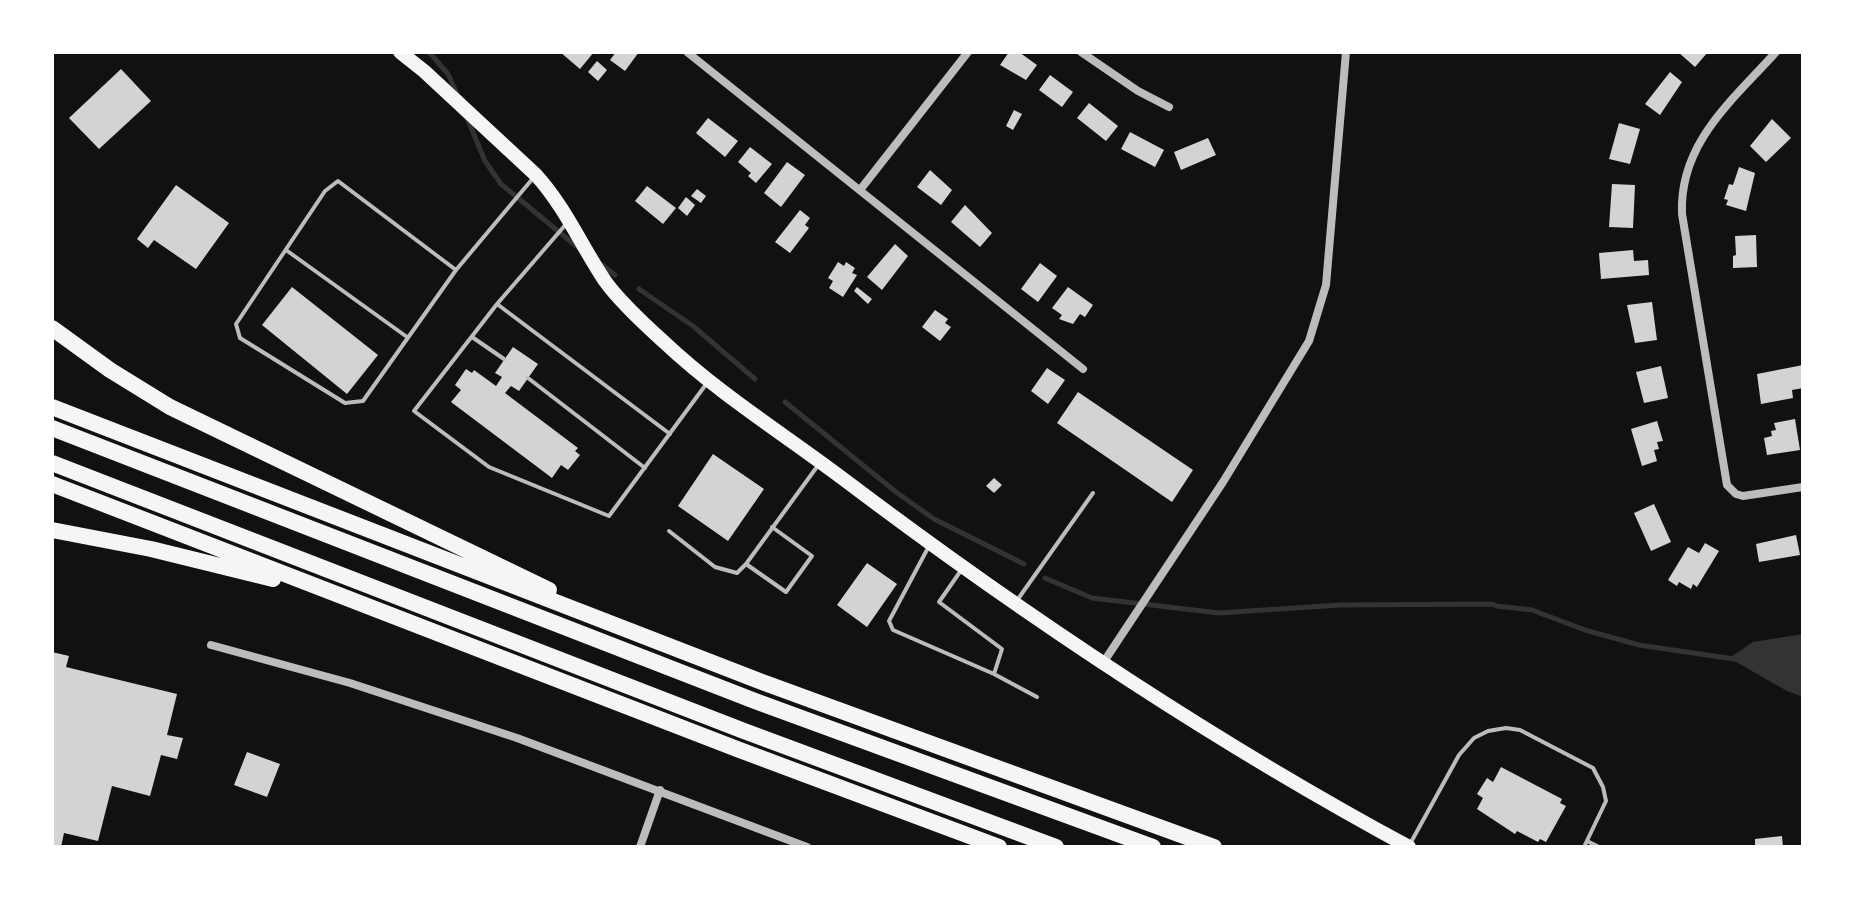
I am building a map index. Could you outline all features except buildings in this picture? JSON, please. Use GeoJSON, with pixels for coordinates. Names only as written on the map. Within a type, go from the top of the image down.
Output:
{"type":"FeatureCollection","features":[{"type":"Feature","properties":{"kind":"highway"},"geometry":{"type":"LineString","coordinates":[[52,328],[110,370],[170,407],[474,552],[632,633]]}},
{"type":"Feature","properties":{"kind":"highway"},"geometry":{"type":"LineString","coordinates":[[52,407],[632,633],[1214,847]]}},
{"type":"Feature","properties":{"kind":"highway"},"geometry":{"type":"LineString","coordinates":[[52,428],[755,701],[1153,847]]}},
{"type":"Feature","properties":{"kind":"highway"},"geometry":{"type":"LineString","coordinates":[[52,463],[729,725],[1056,847]]}},
{"type":"Feature","properties":{"kind":"highway"},"geometry":{"type":"LineString","coordinates":[[52,484],[999,847]]}},
{"type":"Feature","properties":{"kind":"highway"},"geometry":{"type":"LineString","coordinates":[[52,530],[151,549],[341,596]]}},
{"type":"Feature","properties":{"kind":"main road"},"geometry":{"type":"LineString","coordinates":[[400,52],[536,175],[552,193],[607,283],[663,341],[709,381],[963,568],[1102,664],[1278,774],[1408,847]]}},
{"type":"Feature","properties":{"kind":"street"},"geometry":{"type":"LineString","coordinates":[[687,52],[1083,369]]}},
{"type":"Feature","properties":{"kind":"street"},"geometry":{"type":"LineString","coordinates":[[860,190],[968,52]]}},
{"type":"Feature","properties":{"kind":"street"},"geometry":{"type":"LineString","coordinates":[[1081,52],[1138,91],[1169,107]]}},
{"type":"Feature","properties":{"kind":"street"},"geometry":{"type":"LineString","coordinates":[[1102,664],[1223,482],[1309,341],[1326,285],[1346,52]]}},
{"type":"Feature","properties":{"kind":"street"},"geometry":{"type":"LineString","coordinates":[[1776,52],[1699,142],[1686,169],[1682,214],[1727,485],[1731,491],[1743,496],[1803,487]]}},
{"type":"Feature","properties":{"kind":"street"},"geometry":{"type":"LineString","coordinates":[[211,645],[350,683],[517,738],[807,847]]}},
{"type":"Feature","properties":{"kind":"street"},"geometry":{"type":"LineString","coordinates":[[640,847],[660,790]]}},
{"type":"Feature","properties":{"kind":"lane"},"geometry":{"type":"LineString","coordinates":[[456,270],[338,181],[325,191],[236,324],[240,338],[345,403],[363,401],[456,270],[536,175]]}},
{"type":"Feature","properties":{"kind":"lane"},"geometry":{"type":"LineString","coordinates":[[569,221],[497,304],[414,411],[489,467],[609,516],[709,381]]}},
{"type":"Feature","properties":{"kind":"lane"},"geometry":{"type":"LineString","coordinates":[[286,250],[408,338]]}},
{"type":"Feature","properties":{"kind":"lane"},"geometry":{"type":"LineString","coordinates":[[497,304],[670,434]]}},
{"type":"Feature","properties":{"kind":"lane"},"geometry":{"type":"LineString","coordinates":[[472,337],[504,359]]}},
{"type":"Feature","properties":{"kind":"lane"},"geometry":{"type":"LineString","coordinates":[[528,378],[645,468]]}},
{"type":"Feature","properties":{"kind":"lane"},"geometry":{"type":"LineString","coordinates":[[669,531],[715,567],[737,573],[821,462]]}},
{"type":"Feature","properties":{"kind":"lane"},"geometry":{"type":"LineString","coordinates":[[1014,604],[1093,493]]}},
{"type":"Feature","properties":{"kind":"lane"},"geometry":{"type":"LineString","coordinates":[[746,564],[786,592],[812,556],[772,527]]}},
{"type":"Feature","properties":{"kind":"lane"},"geometry":{"type":"LineString","coordinates":[[930,544],[889,621],[893,630],[994,674],[1037,697]]}},
{"type":"Feature","properties":{"kind":"lane"},"geometry":{"type":"LineString","coordinates":[[963,568],[939,602],[1002,649],[994,674]]}},
{"type":"Feature","properties":{"kind":"lane"},"geometry":{"type":"LineString","coordinates":[[1408,847],[1459,755],[1474,738],[1506,728],[1520,730],[1593,768],[1606,801],[1586,844],[1599,847]]}},
{"type":"Feature","properties":{"kind":"shaded area"},"geometry":{"type":"Polygon","coordinates":[[[1803,634],[1803,697],[1729,658],[1753,642],[1803,634]]]}},
{"type":"Feature","properties":{"kind":"waterway"},"geometry":{"type":"LineString","coordinates":[[429,52],[448,74],[457,94]]}},
{"type":"Feature","properties":{"kind":"waterway"},"geometry":{"type":"LineString","coordinates":[[467,118],[485,161],[501,184],[581,250]]}},
{"type":"Feature","properties":{"kind":"waterway"},"geometry":{"type":"LineString","coordinates":[[602,265],[615,275]]}},
{"type":"Feature","properties":{"kind":"waterway"},"geometry":{"type":"LineString","coordinates":[[639,289],[693,326],[755,379]]}},
{"type":"Feature","properties":{"kind":"waterway"},"geometry":{"type":"LineString","coordinates":[[785,402],[934,519],[1024,564]]}},
{"type":"Feature","properties":{"kind":"waterway"},"geometry":{"type":"LineString","coordinates":[[1045,578],[1092,598],[1219,613],[1340,605],[1493,604],[1532,610],[1585,630],[1639,645],[1734,659]]}}]}
